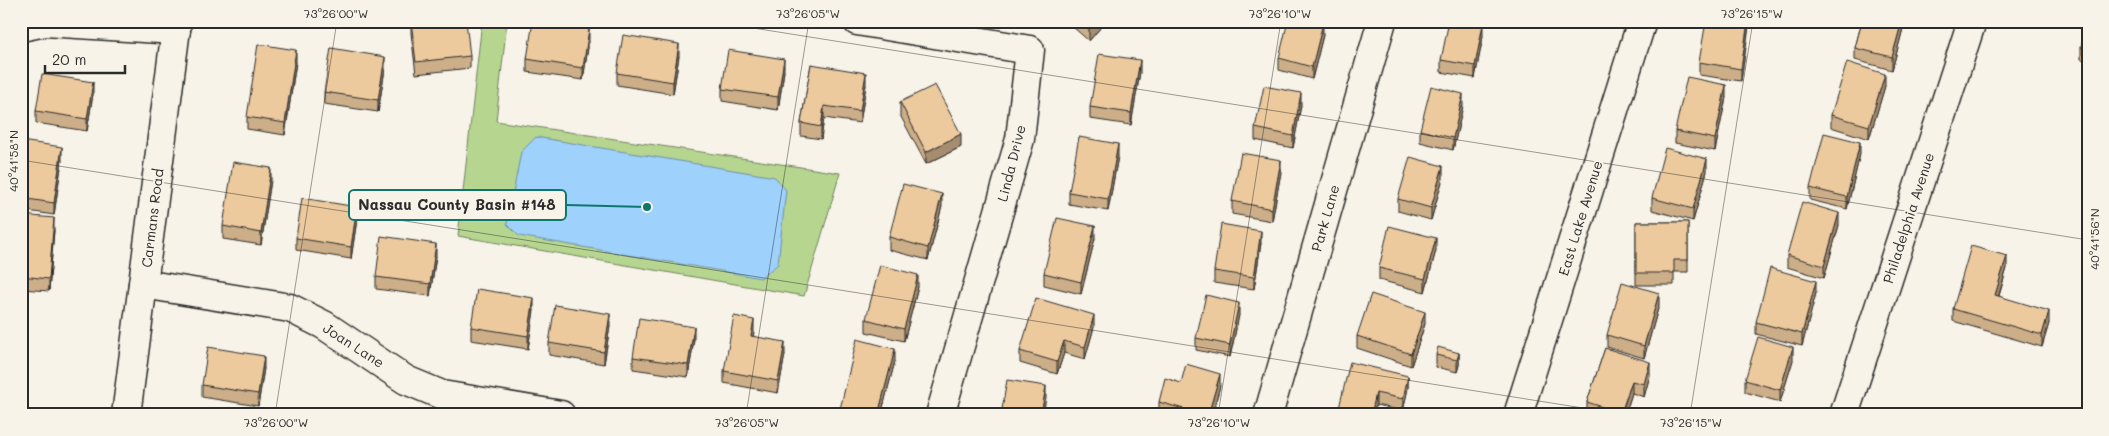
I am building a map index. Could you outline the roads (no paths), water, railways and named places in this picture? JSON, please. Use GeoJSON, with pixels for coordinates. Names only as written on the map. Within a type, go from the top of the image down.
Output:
{"type":"FeatureCollection","features":[{"type":"Feature","properties":{"kind":"street","name":"Linda Drive"},"geometry":{"type":"LineString","coordinates":[[857,21],[1030,50],[1020,139],[940,415]]}},
{"type":"Feature","properties":{"kind":"street","name":"Park Lane"},"geometry":{"type":"LineString","coordinates":[[1268,415],[1382,21]]}},
{"type":"Feature","properties":{"kind":"street","name":"East Lake Avenue"},"geometry":{"type":"LineString","coordinates":[[1518,415],[1642,21]]}},
{"type":"Feature","properties":{"kind":"street","name":"Philadelphia Avenue"},"geometry":{"type":"LineString","coordinates":[[1844,415],[1972,21]]}},
{"type":"Feature","properties":{"kind":"street"},"geometry":{"type":"LineString","coordinates":[[21,27],[45,22],[176,26]]}},
{"type":"Feature","properties":{"kind":"street","name":"Carmans Road"},"geometry":{"type":"LineString","coordinates":[[126,415],[176,26]]}},
{"type":"Feature","properties":{"kind":"street","name":"Joan Lane"},"geometry":{"type":"LineString","coordinates":[[143,284],[290,308],[324,325],[406,380],[442,395],[561,415]]}},
{"type":"Feature","properties":{"kind":"water"},"geometry":{"type":"Polygon","coordinates":[[[536,137],[775,177],[786,190],[778,264],[761,278],[519,236],[507,224],[521,152],[536,137]]]}},
{"type":"Feature","properties":{"kind":"place","name":"Nassau County Basin #148"},"geometry":{"type":"Point","coordinates":[647,207]}}]}
